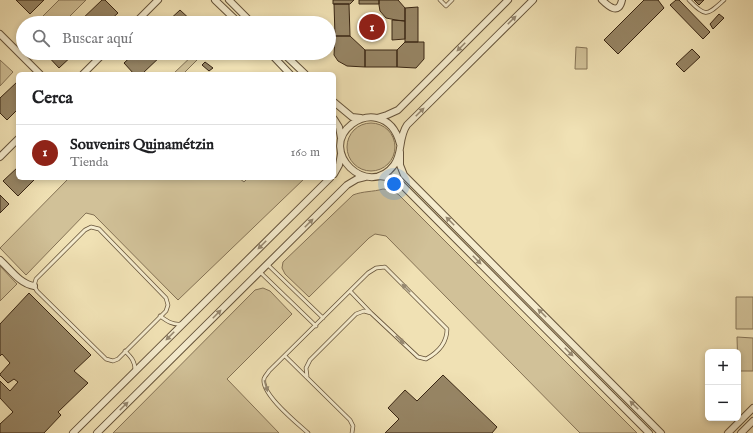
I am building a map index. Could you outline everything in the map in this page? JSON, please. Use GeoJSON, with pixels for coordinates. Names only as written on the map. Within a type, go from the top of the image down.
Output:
{"type":"FeatureCollection","features":[{"type":"Feature","properties":{"kind":"street"},"geometry":{"type":"LineString","coordinates":[[141,16],[158,0]]}},
{"type":"Feature","properties":{"kind":"street"},"geometry":{"type":"LineString","coordinates":[[215,0],[232,16]]}},
{"type":"Feature","properties":{"kind":"street"},"geometry":{"type":"LineString","coordinates":[[229,0],[245,16]]}},
{"type":"Feature","properties":{"kind":"street"},"geometry":{"type":"LineString","coordinates":[[336,104],[352,117],[382,117],[398,110],[508,0]]}},
{"type":"Feature","properties":{"kind":"street"},"geometry":{"type":"LineString","coordinates":[[533,0],[407,125],[402,133],[400,144],[400,165],[404,175],[661,433]]}},
{"type":"Feature","properties":{"kind":"street"},"geometry":{"type":"LineString","coordinates":[[602,0],[613,9],[620,5],[622,0]]}},
{"type":"Feature","properties":{"kind":"street"},"geometry":{"type":"LineString","coordinates":[[0,34],[16,50]]}},
{"type":"Feature","properties":{"kind":"street"},"geometry":{"type":"LineString","coordinates":[[26,60],[38,72]]}},
{"type":"Feature","properties":{"kind":"street"},"geometry":{"type":"LineString","coordinates":[[85,72],[97,60]]}},
{"type":"Feature","properties":{"kind":"street"},"geometry":{"type":"LineString","coordinates":[[277,60],[288,72]]}},
{"type":"Feature","properties":{"kind":"street"},"geometry":{"type":"LineString","coordinates":[[290,60],[303,72]]}},
{"type":"Feature","properties":{"kind":"street"},"geometry":{"type":"LineString","coordinates":[[371,117],[385,121],[391,125],[400,144]]}},
{"type":"Feature","properties":{"kind":"street"},"geometry":{"type":"LineString","coordinates":[[336,170],[340,161],[341,141],[344,133],[349,126],[363,118]]}},
{"type":"Feature","properties":{"kind":"street"},"geometry":{"type":"LineString","coordinates":[[336,122],[339,127],[341,141]]}},
{"type":"Feature","properties":{"kind":"street"},"geometry":{"type":"LineString","coordinates":[[0,157],[16,141]]}},
{"type":"Feature","properties":{"kind":"street"},"geometry":{"type":"LineString","coordinates":[[340,149],[342,157],[351,170],[366,177]]}},
{"type":"Feature","properties":{"kind":"street"},"geometry":{"type":"LineString","coordinates":[[374,177],[388,171],[398,159],[400,152]]}},
{"type":"Feature","properties":{"kind":"street"},"geometry":{"type":"LineString","coordinates":[[97,433],[347,185],[357,179],[387,176],[398,181],[650,433]]}},
{"type":"Feature","properties":{"kind":"street"},"geometry":{"type":"LineString","coordinates":[[73,433],[328,180]]}},
{"type":"Feature","properties":{"kind":"street"},"geometry":{"type":"LineString","coordinates":[[0,260],[21,280],[34,286]]}},
{"type":"Feature","properties":{"kind":"street"},"geometry":{"type":"LineString","coordinates":[[728,433],[753,408]]}},
{"type":"Feature","properties":{"kind":"street"},"geometry":{"type":"LineString","coordinates":[[741,433],[753,421]]}},
{"type":"Feature","properties":{"kind":"lane"},"geometry":{"type":"LineString","coordinates":[[440,0],[446,6],[452,0]]}},
{"type":"Feature","properties":{"kind":"lane"},"geometry":{"type":"LineString","coordinates":[[689,0],[699,11],[704,13],[710,12],[724,0]]}},
{"type":"Feature","properties":{"kind":"lane"},"geometry":{"type":"LineString","coordinates":[[91,227],[98,229],[166,298],[168,304],[166,310],[118,359],[113,361],[106,360],[37,291],[34,286],[36,279],[85,230],[91,227]]}},
{"type":"Feature","properties":{"kind":"lane"},"geometry":{"type":"LineString","coordinates":[[267,264],[323,318]]}},
{"type":"Feature","properties":{"kind":"lane"},"geometry":{"type":"LineString","coordinates":[[308,433],[270,396],[265,388],[264,379],[269,371],[368,273],[376,268],[385,267],[446,329],[447,336],[445,341],[432,355],[426,359],[418,357],[350,291]]}},
{"type":"Feature","properties":{"kind":"lane"},"geometry":{"type":"LineString","coordinates":[[260,272],[316,326]]}},
{"type":"Feature","properties":{"kind":"lane"},"geometry":{"type":"LineString","coordinates":[[307,377],[306,368],[310,360],[356,314],[364,311],[371,313]]}},
{"type":"Feature","properties":{"kind":"lane"},"geometry":{"type":"LineString","coordinates":[[160,316],[175,325],[183,324]]}},
{"type":"Feature","properties":{"kind":"lane"},"geometry":{"type":"LineString","coordinates":[[125,351],[132,357],[136,371]]}},
{"type":"Feature","properties":{"kind":"lane"},"geometry":{"type":"LineString","coordinates":[[285,356],[350,420],[353,426],[352,433]]}},
{"type":"Feature","properties":{"kind":"shaded area"},"geometry":{"type":"Polygon","coordinates":[[[59,0],[86,0],[70,16],[43,16],[59,0]]]}},
{"type":"Feature","properties":{"kind":"shaded area"},"geometry":{"type":"Polygon","coordinates":[[[576,47],[587,48],[587,69],[575,69],[576,47]]]}},
{"type":"Feature","properties":{"kind":"shaded area"},"geometry":{"type":"Polygon","coordinates":[[[0,60],[13,72],[0,86],[0,60]]]}},
{"type":"Feature","properties":{"kind":"shaded area"},"geometry":{"type":"Polygon","coordinates":[[[188,60],[197,60],[185,72],[175,72],[188,60]]]}},
{"type":"Feature","properties":{"kind":"shaded area"},"geometry":{"type":"Polygon","coordinates":[[[366,123],[376,123],[385,127],[391,133],[394,138],[394,156],[385,167],[376,171],[366,171],[357,167],[351,161],[347,152],[347,142],[351,133],[357,127],[366,123]]]}},
{"type":"Feature","properties":{"kind":"shaded area"},"geometry":{"type":"Polygon","coordinates":[[[67,180],[242,180],[244,182],[246,180],[303,180],[178,300],[94,215],[86,213],[26,275],[0,248],[67,180]]]}},
{"type":"Feature","properties":{"kind":"shaded area"},"geometry":{"type":"Polygon","coordinates":[[[383,189],[392,190],[399,195],[637,433],[580,433],[386,236],[375,234],[369,238],[309,297],[285,274],[282,268],[283,262],[353,195],[383,189]]]}},
{"type":"Feature","properties":{"kind":"shaded area"},"geometry":{"type":"Polygon","coordinates":[[[0,266],[17,284],[0,301],[0,266]]]}},
{"type":"Feature","properties":{"kind":"shaded area"},"geometry":{"type":"Polygon","coordinates":[[[263,288],[270,291],[292,314],[227,379],[279,433],[113,433],[255,290],[263,288]]]}},
{"type":"Feature","properties":{"kind":"shaded area"},"geometry":{"type":"Polygon","coordinates":[[[736,297],[753,297],[753,329],[736,329],[736,297]]]}},
{"type":"Feature","properties":{"kind":"shaded area"},"geometry":{"type":"Polygon","coordinates":[[[737,337],[753,338],[753,371],[741,371],[741,349],[737,349],[737,337]]]}},
{"type":"Feature","properties":{"kind":"building"},"geometry":{"type":"Polygon","coordinates":[[[16,0],[44,0],[30,14],[16,0]]]}},
{"type":"Feature","properties":{"kind":"building"},"geometry":{"type":"Polygon","coordinates":[[[102,0],[105,0],[118,13],[115,16],[85,16],[102,0]]]}},
{"type":"Feature","properties":{"kind":"building"},"geometry":{"type":"Polygon","coordinates":[[[333,0],[354,0],[350,4],[333,4],[333,0]]]}},
{"type":"Feature","properties":{"kind":"building"},"geometry":{"type":"Polygon","coordinates":[[[359,0],[379,0],[379,4],[359,4],[359,0]]]}},
{"type":"Feature","properties":{"kind":"building"},"geometry":{"type":"Polygon","coordinates":[[[379,0],[398,0],[405,8],[405,21],[386,18],[380,11],[379,0]]]}},
{"type":"Feature","properties":{"kind":"building"},"geometry":{"type":"Polygon","coordinates":[[[644,0],[658,0],[664,8],[618,54],[604,40],[644,0]]]}},
{"type":"Feature","properties":{"kind":"building"},"geometry":{"type":"Polygon","coordinates":[[[676,0],[679,0],[710,32],[703,39],[670,5],[676,0]]]}},
{"type":"Feature","properties":{"kind":"building"},"geometry":{"type":"Polygon","coordinates":[[[694,0],[704,0],[699,5],[694,0]]]}},
{"type":"Feature","properties":{"kind":"building"},"geometry":{"type":"Polygon","coordinates":[[[334,4],[349,4],[350,36],[336,36],[336,16],[334,16],[334,4]]]}},
{"type":"Feature","properties":{"kind":"building"},"geometry":{"type":"Polygon","coordinates":[[[418,7],[418,42],[405,42],[405,8],[418,7]]]}},
{"type":"Feature","properties":{"kind":"building"},"geometry":{"type":"Polygon","coordinates":[[[180,10],[186,16],[174,16],[180,10]]]}},
{"type":"Feature","properties":{"kind":"building"},"geometry":{"type":"Polygon","coordinates":[[[719,14],[724,18],[713,29],[710,24],[719,14]]]}},
{"type":"Feature","properties":{"kind":"building"},"geometry":{"type":"Polygon","coordinates":[[[368,16],[377,17],[383,23],[383,31],[377,37],[367,39],[360,33],[360,23],[368,16]]]}},
{"type":"Feature","properties":{"kind":"building"},"geometry":{"type":"Polygon","coordinates":[[[392,20],[405,21],[405,39],[392,40],[392,20]]]}},
{"type":"Feature","properties":{"kind":"building"},"geometry":{"type":"Polygon","coordinates":[[[336,36],[350,36],[365,50],[365,67],[347,66],[338,61],[336,58],[336,36]]]}},
{"type":"Feature","properties":{"kind":"building"},"geometry":{"type":"Polygon","coordinates":[[[405,42],[424,42],[424,59],[416,68],[397,67],[397,50],[405,42]]]}},
{"type":"Feature","properties":{"kind":"building"},"geometry":{"type":"Polygon","coordinates":[[[692,49],[700,57],[684,72],[676,64],[692,49]]]}},
{"type":"Feature","properties":{"kind":"building"},"geometry":{"type":"Polygon","coordinates":[[[365,50],[397,50],[397,67],[365,67],[365,50]]]}},
{"type":"Feature","properties":{"kind":"building"},"geometry":{"type":"Polygon","coordinates":[[[52,60],[68,60],[59,68],[52,60]]]}},
{"type":"Feature","properties":{"kind":"building"},"geometry":{"type":"Polygon","coordinates":[[[127,60],[157,60],[144,72],[132,72],[124,63],[127,60]]]}},
{"type":"Feature","properties":{"kind":"building"},"geometry":{"type":"Polygon","coordinates":[[[205,62],[213,68],[209,71],[202,65],[205,62]]]}},
{"type":"Feature","properties":{"kind":"building"},"geometry":{"type":"Polygon","coordinates":[[[16,83],[16,111],[7,120],[0,113],[0,98],[16,83]]]}},
{"type":"Feature","properties":{"kind":"building"},"geometry":{"type":"Polygon","coordinates":[[[16,169],[16,180],[34,180],[18,196],[3,181],[16,169]]]}},
{"type":"Feature","properties":{"kind":"building"},"geometry":{"type":"Polygon","coordinates":[[[0,195],[9,204],[0,213],[0,195]]]}},
{"type":"Feature","properties":{"kind":"building"},"geometry":{"type":"Polygon","coordinates":[[[29,293],[91,355],[74,371],[88,383],[58,412],[61,415],[44,433],[0,433],[0,424],[13,412],[0,398],[0,381],[10,391],[18,382],[14,379],[8,383],[0,375],[10,363],[2,354],[0,356],[0,324],[29,293]]]}},
{"type":"Feature","properties":{"kind":"building"},"geometry":{"type":"Polygon","coordinates":[[[443,375],[497,427],[492,433],[385,433],[399,419],[388,408],[405,390],[417,401],[443,375]]]}},
{"type":"Feature","properties":{"kind":"place","name":"Souvenirs Quinamétzin"},"geometry":{"type":"Point","coordinates":[372,27]}}]}
